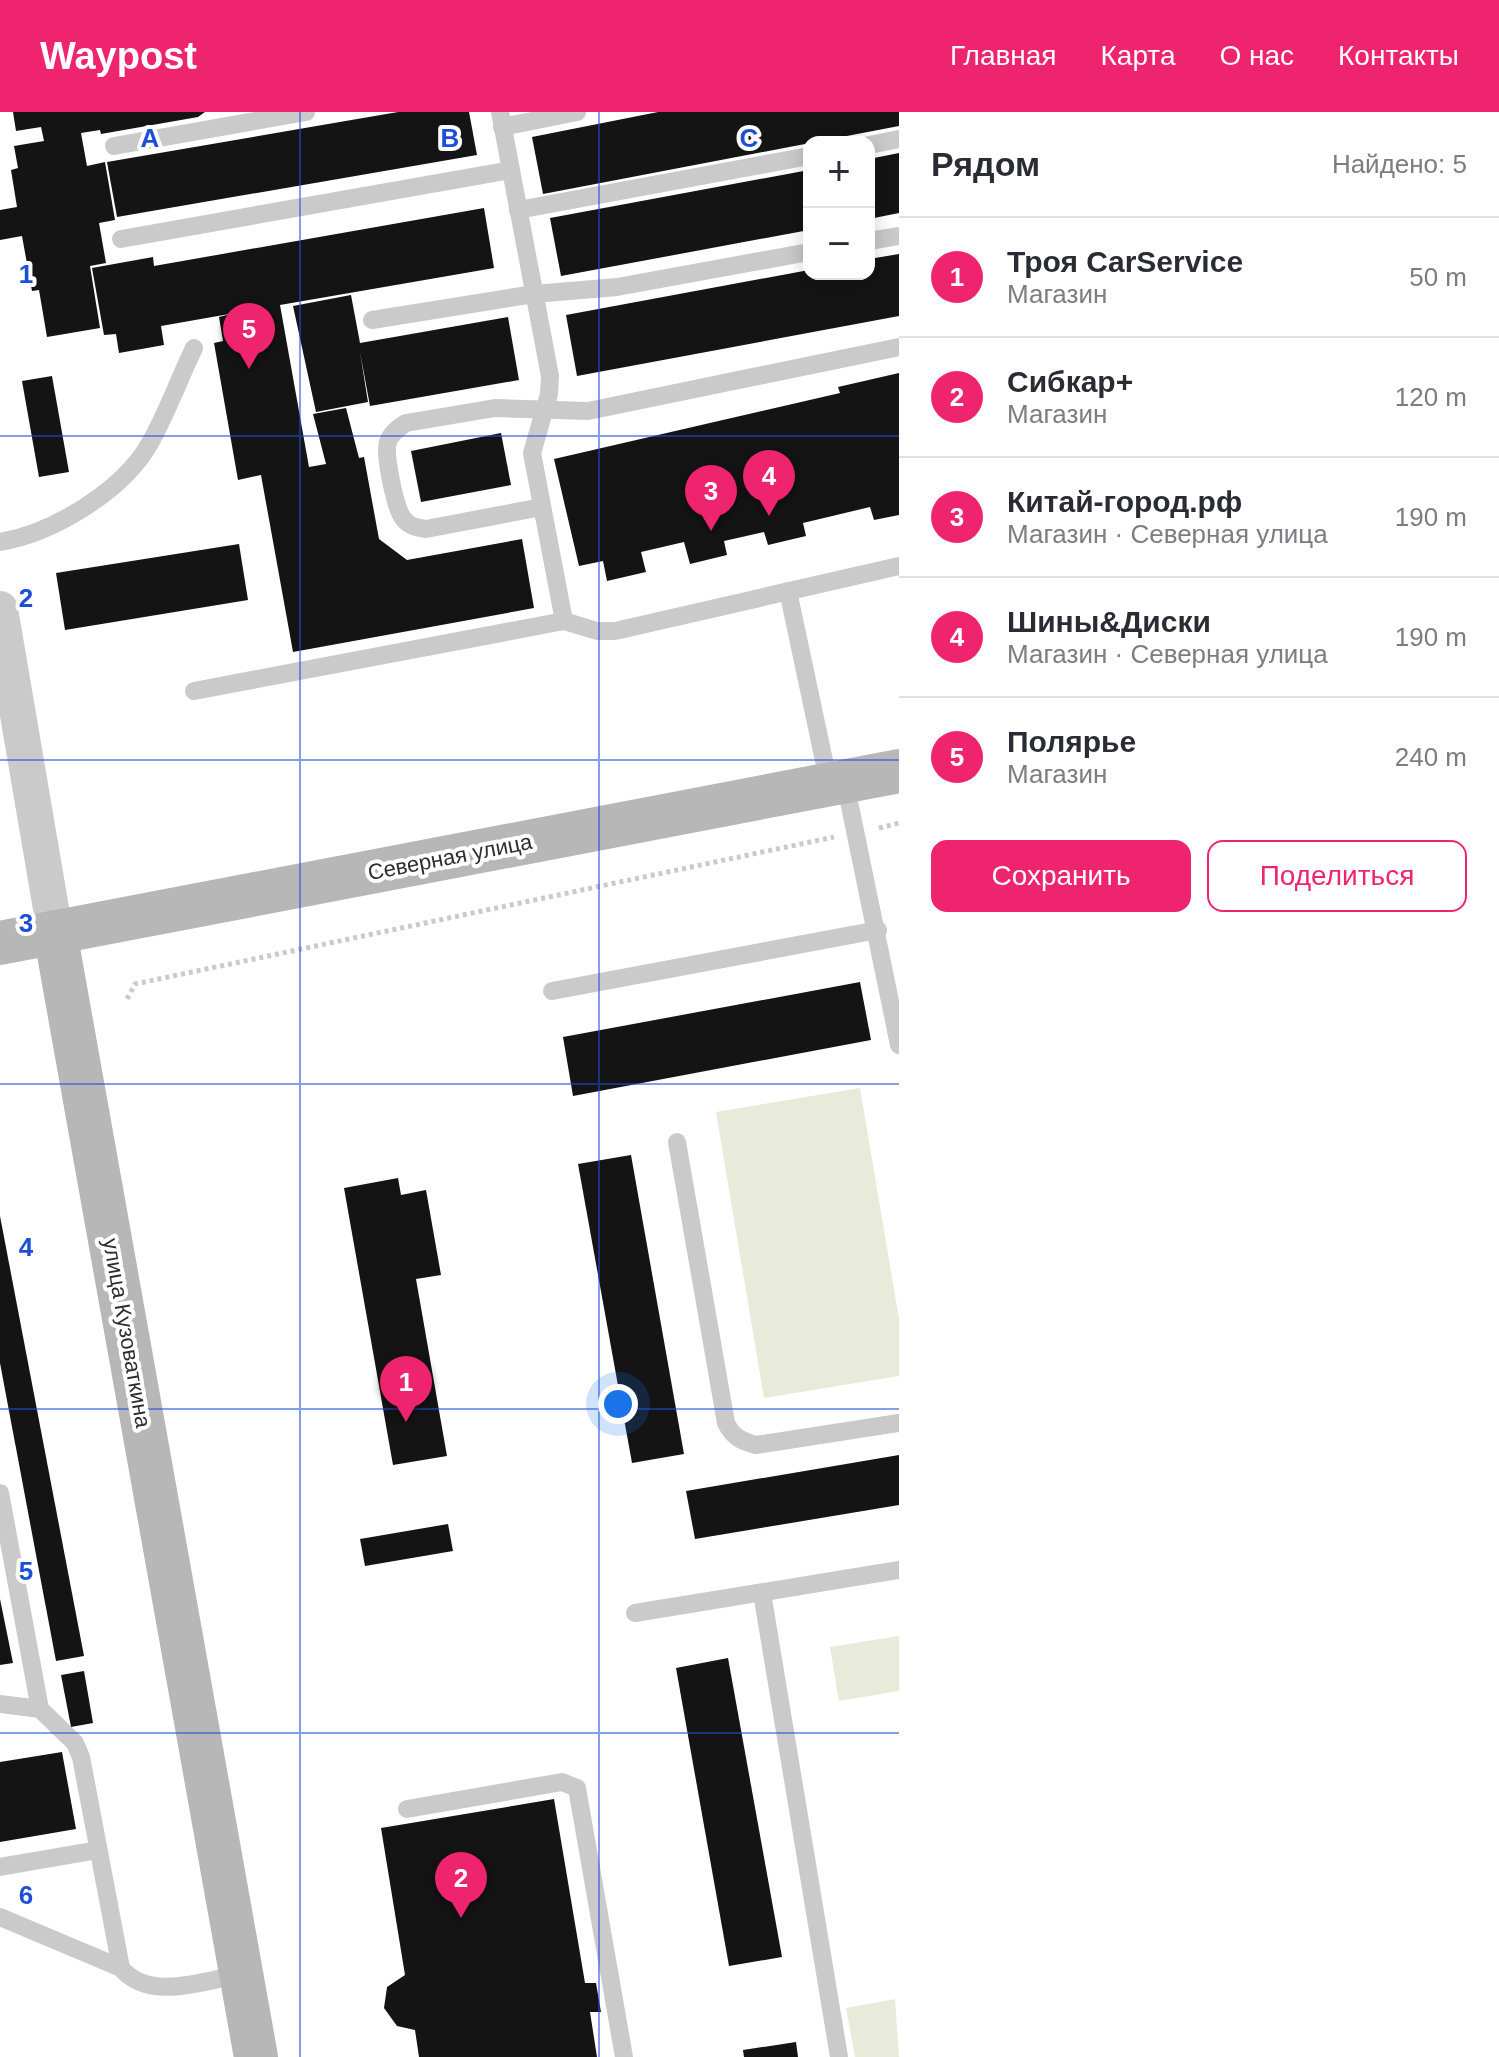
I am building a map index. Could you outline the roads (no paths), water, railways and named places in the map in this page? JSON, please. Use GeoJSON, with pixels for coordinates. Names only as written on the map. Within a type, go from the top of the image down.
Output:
{"type":"FeatureCollection","features":[{"type":"Feature","properties":{"kind":"main road","name":"Северная улица"},"geometry":{"type":"LineString","coordinates":[[0,943],[899,771]]}},
{"type":"Feature","properties":{"kind":"main road","name":"улица Кузоваткина"},"geometry":{"type":"LineString","coordinates":[[55,932],[256,2057]]}},
{"type":"Feature","properties":{"kind":"street","name":"улица Кузоваткина"},"geometry":{"type":"LineString","coordinates":[[0,609],[12,754],[55,932]]}},
{"type":"Feature","properties":{"kind":"lane"},"geometry":{"type":"LineString","coordinates":[[114,146],[306,112]]}},
{"type":"Feature","properties":{"kind":"lane"},"geometry":{"type":"LineString","coordinates":[[564,621],[532,453],[549,394],[550,376],[501,119],[577,112]]}},
{"type":"Feature","properties":{"kind":"lane"},"geometry":{"type":"LineString","coordinates":[[875,144],[899,139]]}},
{"type":"Feature","properties":{"kind":"lane"},"geometry":{"type":"LineString","coordinates":[[518,210],[803,157]]}},
{"type":"Feature","properties":{"kind":"lane"},"geometry":{"type":"LineString","coordinates":[[121,239],[511,170]]}},
{"type":"Feature","properties":{"kind":"lane"},"geometry":{"type":"LineString","coordinates":[[875,240],[899,236]]}},
{"type":"Feature","properties":{"kind":"lane"},"geometry":{"type":"LineString","coordinates":[[372,320],[534,294],[617,287],[803,253]]}},
{"type":"Feature","properties":{"kind":"lane"},"geometry":{"type":"LineString","coordinates":[[542,507],[426,529],[413,527],[403,519],[397,506],[387,443],[394,432],[406,423],[495,408],[542,412],[588,411],[899,347]]}},
{"type":"Feature","properties":{"kind":"lane"},"geometry":{"type":"LineString","coordinates":[[0,542],[34,534],[128,470],[149,445],[194,348]]}},
{"type":"Feature","properties":{"kind":"lane"},"geometry":{"type":"LineString","coordinates":[[194,691],[564,621],[597,631],[615,631],[899,566]]}},
{"type":"Feature","properties":{"kind":"lane"},"geometry":{"type":"LineString","coordinates":[[788,591],[837,783],[855,833],[878,930],[890,949],[899,1045]]}},
{"type":"Feature","properties":{"kind":"lane"},"geometry":{"type":"LineString","coordinates":[[552,991],[878,930]]}},
{"type":"Feature","properties":{"kind":"lane"},"geometry":{"type":"LineString","coordinates":[[677,1142],[726,1423],[731,1434],[742,1442],[756,1445],[899,1423]]}},
{"type":"Feature","properties":{"kind":"lane"},"geometry":{"type":"LineString","coordinates":[[0,1493],[40,1709],[75,1743],[81,1757],[121,1968]]}},
{"type":"Feature","properties":{"kind":"lane"},"geometry":{"type":"LineString","coordinates":[[635,1613],[899,1570]]}},
{"type":"Feature","properties":{"kind":"lane"},"geometry":{"type":"LineString","coordinates":[[762,1593],[839,2057]]}},
{"type":"Feature","properties":{"kind":"lane"},"geometry":{"type":"LineString","coordinates":[[0,1704],[40,1709]]}},
{"type":"Feature","properties":{"kind":"lane"},"geometry":{"type":"LineString","coordinates":[[407,1809],[562,1782],[577,1788],[624,2057]]}},
{"type":"Feature","properties":{"kind":"lane"},"geometry":{"type":"LineString","coordinates":[[0,1867],[98,1850]]}},
{"type":"Feature","properties":{"kind":"lane"},"geometry":{"type":"LineString","coordinates":[[0,1917],[121,1968],[139,1984],[159,1987],[241,1974]]}},
{"type":"Feature","properties":{"kind":"place","name":"Полярье"},"geometry":{"type":"Point","coordinates":[249,369]}},
{"type":"Feature","properties":{"kind":"place","name":"Шины&Диски"},"geometry":{"type":"Point","coordinates":[769,516]}},
{"type":"Feature","properties":{"kind":"place","name":"Китай-город.рф"},"geometry":{"type":"Point","coordinates":[711,531]}},
{"type":"Feature","properties":{"kind":"place","name":"Троя CarService"},"geometry":{"type":"Point","coordinates":[406,1422]}},
{"type":"Feature","properties":{"kind":"place","name":"Сибкар+"},"geometry":{"type":"Point","coordinates":[461,1918]}}]}
